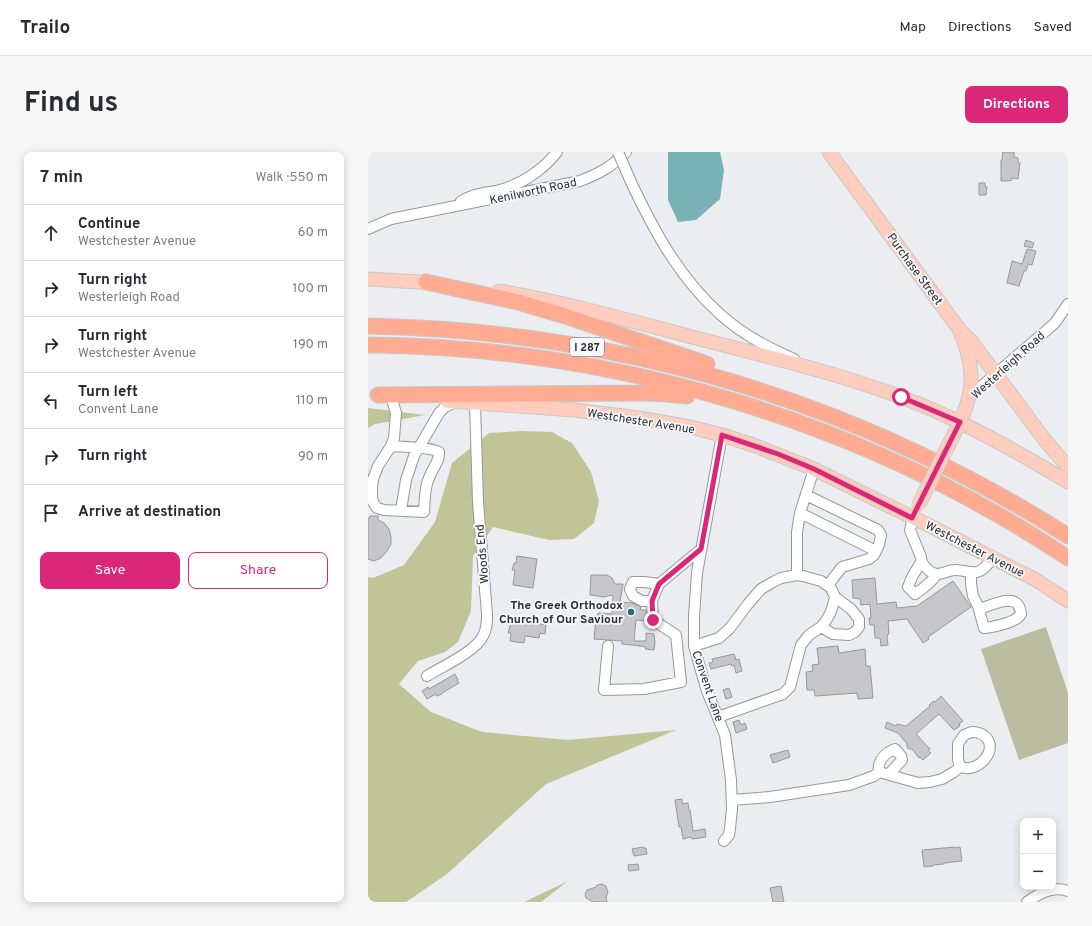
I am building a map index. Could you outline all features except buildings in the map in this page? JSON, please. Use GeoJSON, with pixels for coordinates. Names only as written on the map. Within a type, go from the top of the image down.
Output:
{"type":"FeatureCollection","features":[{"type":"Feature","properties":{"kind":"highway"},"geometry":{"type":"LineString","coordinates":[[426,282],[518,302],[569,318],[738,374],[800,403]]}},
{"type":"Feature","properties":{"kind":"highway","name":"I 287"},"geometry":{"type":"LineString","coordinates":[[368,326],[472,331],[582,346],[626,354],[739,383],[800,403],[873,432],[943,465],[1011,501],[1068,536]]}},
{"type":"Feature","properties":{"kind":"highway","name":"I 287"},"geometry":{"type":"LineString","coordinates":[[368,345],[425,346],[510,354],[567,362],[669,383],[720,397],[770,413],[854,444],[921,475],[991,511],[1068,558]]}},
{"type":"Feature","properties":{"kind":"highway"},"geometry":{"type":"LineString","coordinates":[[379,395],[655,393],[691,397],[770,413]]}},
{"type":"Feature","properties":{"kind":"highway"},"geometry":{"type":"LineString","coordinates":[[1053,548],[1068,562]]}},
{"type":"Feature","properties":{"kind":"main road","name":"Purchase Street"},"geometry":{"type":"LineString","coordinates":[[829,152],[959,329],[967,349],[971,366],[972,378],[969,397]]}},
{"type":"Feature","properties":{"kind":"main road"},"geometry":{"type":"LineString","coordinates":[[368,279],[426,282],[498,291],[550,301],[825,372],[901,397],[960,422],[1017,452],[1068,482]]}},
{"type":"Feature","properties":{"kind":"main road"},"geometry":{"type":"LineString","coordinates":[[959,329],[971,341],[1044,439],[1068,467]]}},
{"type":"Feature","properties":{"kind":"main road","name":"Westchester Avenue"},"geometry":{"type":"LineString","coordinates":[[379,395],[574,410],[626,416],[665,422],[722,435],[759,447],[814,469],[1036,580],[1068,601]]}},
{"type":"Feature","properties":{"kind":"main road","name":"Westerleigh Road"},"geometry":{"type":"LineString","coordinates":[[912,518],[960,422],[969,397]]}},
{"type":"Feature","properties":{"kind":"street","name":"Kenilworth Road"},"geometry":{"type":"LineString","coordinates":[[432,211],[477,194],[500,190],[515,185],[544,166],[557,152]]}},
{"type":"Feature","properties":{"kind":"street"},"geometry":{"type":"LineString","coordinates":[[618,152],[645,211],[666,248],[682,273],[708,304],[721,316],[760,343],[825,372]]}},
{"type":"Feature","properties":{"kind":"street","name":"Kenilworth Road"},"geometry":{"type":"LineString","coordinates":[[368,229],[391,220],[580,181],[602,172],[626,152]]}},
{"type":"Feature","properties":{"kind":"street","name":"Westerleigh Road"},"geometry":{"type":"LineString","coordinates":[[969,397],[1055,323],[1068,304]]}},
{"type":"Feature","properties":{"kind":"street"},"geometry":{"type":"LineString","coordinates":[[379,395],[396,413],[394,438],[391,446],[378,466],[374,479],[372,497],[373,502],[377,508],[384,510],[424,512],[428,478],[438,460],[440,452],[419,448],[391,446]]}},
{"type":"Feature","properties":{"kind":"street"},"geometry":{"type":"LineString","coordinates":[[401,510],[406,480],[414,456],[440,413],[445,407],[457,401]]}},
{"type":"Feature","properties":{"kind":"street","name":"Woods End"},"geometry":{"type":"LineString","coordinates":[[427,676],[472,648],[482,638],[487,625],[487,608],[478,502],[475,403]]}},
{"type":"Feature","properties":{"kind":"street","name":"Convent Lane"},"geometry":{"type":"LineString","coordinates":[[722,435],[696,573],[694,646],[707,691],[725,735],[732,800],[729,835],[724,841]]}},
{"type":"Feature","properties":{"kind":"street"},"geometry":{"type":"LineString","coordinates":[[797,575],[797,532],[800,513],[814,469]]}},
{"type":"Feature","properties":{"kind":"street"},"geometry":{"type":"LineString","coordinates":[[806,495],[878,530],[881,535],[879,545],[874,555],[869,559],[842,567],[828,585]]}},
{"type":"Feature","properties":{"kind":"street"},"geometry":{"type":"LineString","coordinates":[[800,513],[876,551]]}},
{"type":"Feature","properties":{"kind":"street"},"geometry":{"type":"LineString","coordinates":[[912,518],[910,530],[919,551],[921,562],[924,567],[937,574]]}},
{"type":"Feature","properties":{"kind":"street"},"geometry":{"type":"LineString","coordinates":[[608,646],[604,690],[644,689],[681,682],[676,635],[653,620],[652,601],[659,584],[701,549]]}},
{"type":"Feature","properties":{"kind":"street"},"geometry":{"type":"LineString","coordinates":[[921,562],[908,587],[915,594],[932,581],[937,574],[953,570],[977,572],[985,568],[993,558]]}},
{"type":"Feature","properties":{"kind":"street"},"geometry":{"type":"LineString","coordinates":[[971,572],[970,584],[973,596],[979,609]]}},
{"type":"Feature","properties":{"kind":"street"},"geometry":{"type":"LineString","coordinates":[[694,646],[719,638],[730,628],[761,589],[782,578],[797,575],[814,578],[831,588],[834,597],[832,611],[821,627],[809,635],[801,645],[790,687],[782,694],[718,717]]}},
{"type":"Feature","properties":{"kind":"street"},"geometry":{"type":"LineString","coordinates":[[652,601],[642,601],[633,596],[630,589],[633,582],[659,584]]}},
{"type":"Feature","properties":{"kind":"street"},"geometry":{"type":"LineString","coordinates":[[821,627],[833,634],[849,635],[859,627],[859,619],[851,609],[834,597]]}},
{"type":"Feature","properties":{"kind":"street"},"geometry":{"type":"LineString","coordinates":[[732,800],[770,797],[849,785],[884,773],[918,782],[930,782],[942,779],[960,767]]}},
{"type":"Feature","properties":{"kind":"street"},"geometry":{"type":"LineString","coordinates":[[1027,902],[1044,891],[1051,889],[1068,891]]}},
{"type":"Feature","properties":{"kind":"green space"},"geometry":{"type":"Polygon","coordinates":[[[368,408],[425,415],[375,424],[368,428],[368,408]]]}},
{"type":"Feature","properties":{"kind":"green space"},"geometry":{"type":"Polygon","coordinates":[[[521,431],[552,432],[572,443],[591,472],[599,501],[594,523],[574,539],[549,540],[493,527],[473,556],[471,611],[458,642],[445,652],[418,661],[399,684],[431,712],[482,732],[568,740],[676,730],[546,784],[447,874],[406,902],[368,902],[368,577],[373,578],[404,565],[435,522],[452,463],[489,433],[521,431]]]}},
{"type":"Feature","properties":{"kind":"green space"},"geometry":{"type":"Polygon","coordinates":[[[1046,627],[1068,693],[1068,743],[1019,760],[981,649],[1046,627]]]}},
{"type":"Feature","properties":{"kind":"green space"},"geometry":{"type":"Polygon","coordinates":[[[568,881],[541,902],[524,902],[568,881]]]}},
{"type":"Feature","properties":{"kind":"water"},"geometry":{"type":"Polygon","coordinates":[[[668,152],[720,152],[724,170],[720,199],[696,220],[678,222],[668,200],[668,152]]]}},
{"type":"Feature","properties":{"kind":"place","name":"The Greek Orthodox Church of Our Saviour"},"geometry":{"type":"Point","coordinates":[631,612]}},
{"type":"Feature","properties":{"kind":"route"},"geometry":{"type":"LineString","coordinates":[[653,620],[652,601],[659,584],[701,549],[722,435],[778,454],[814,469],[912,518],[960,422],[901,397]]}}]}
